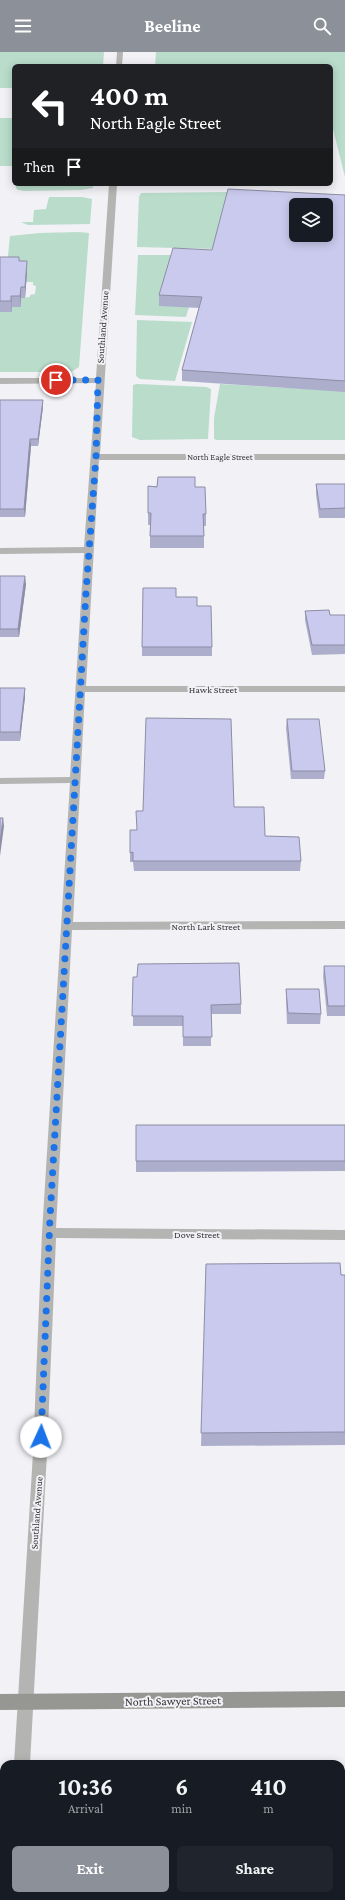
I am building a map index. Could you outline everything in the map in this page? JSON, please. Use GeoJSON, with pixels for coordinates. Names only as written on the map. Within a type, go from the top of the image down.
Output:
{"type":"FeatureCollection","features":[{"type":"Feature","properties":{"kind":"street"},"geometry":{"type":"LineString","coordinates":[[119,64],[120,52]]}},
{"type":"Feature","properties":{"kind":"street","name":"Southland Avenue"},"geometry":{"type":"LineString","coordinates":[[22,1760],[40,1453],[49,1234],[68,926],[80,689],[96,457],[98,380],[113,186]]}},
{"type":"Feature","properties":{"kind":"street"},"geometry":{"type":"LineString","coordinates":[[0,381],[98,380]]}},
{"type":"Feature","properties":{"kind":"street","name":"North Eagle Street"},"geometry":{"type":"LineString","coordinates":[[96,457],[345,457]]}},
{"type":"Feature","properties":{"kind":"street"},"geometry":{"type":"LineString","coordinates":[[0,551],[89,550]]}},
{"type":"Feature","properties":{"kind":"street","name":"Hawk Street"},"geometry":{"type":"LineString","coordinates":[[80,689],[345,689]]}},
{"type":"Feature","properties":{"kind":"street"},"geometry":{"type":"LineString","coordinates":[[0,781],[76,780]]}},
{"type":"Feature","properties":{"kind":"street","name":"North Lark Street"},"geometry":{"type":"LineString","coordinates":[[68,926],[345,925]]}},
{"type":"Feature","properties":{"kind":"street","name":"Dove Street"},"geometry":{"type":"LineString","coordinates":[[49,1234],[345,1235]]}},
{"type":"Feature","properties":{"kind":"street","name":"North Sawyer Street"},"geometry":{"type":"LineString","coordinates":[[0,1702],[345,1699]]}},
{"type":"Feature","properties":{"kind":"green space"},"geometry":{"type":"Polygon","coordinates":[[[0,52],[104,52],[103,64],[12,64],[12,88],[0,88],[0,52]]]}},
{"type":"Feature","properties":{"kind":"green space"},"geometry":{"type":"Polygon","coordinates":[[[156,52],[345,52],[345,177],[333,129],[333,64],[155,64],[156,52]]]}},
{"type":"Feature","properties":{"kind":"green space"},"geometry":{"type":"Polygon","coordinates":[[[0,118],[12,118],[12,166],[0,166],[0,118]]]}},
{"type":"Feature","properties":{"kind":"green space"},"geometry":{"type":"Polygon","coordinates":[[[16,186],[93,186],[93,188],[81,190],[25,191],[18,190],[16,186]]]}},
{"type":"Feature","properties":{"kind":"green space"},"geometry":{"type":"Polygon","coordinates":[[[229,192],[215,249],[137,247],[139,197],[141,193],[229,192]]]}},
{"type":"Feature","properties":{"kind":"green space"},"geometry":{"type":"Polygon","coordinates":[[[49,197],[82,197],[92,199],[90,224],[28,225],[21,222],[33,222],[34,210],[46,209],[49,197]]]}},
{"type":"Feature","properties":{"kind":"green space"},"geometry":{"type":"Polygon","coordinates":[[[40,233],[89,233],[79,367],[71,372],[0,372],[0,312],[11,312],[12,307],[21,307],[21,298],[30,297],[30,295],[35,294],[36,286],[33,285],[33,282],[26,282],[27,272],[7,265],[10,236],[40,233]]]}},
{"type":"Feature","properties":{"kind":"green space"},"geometry":{"type":"Polygon","coordinates":[[[138,255],[173,255],[160,305],[189,307],[186,317],[135,315],[138,255]]]}},
{"type":"Feature","properties":{"kind":"green space"},"geometry":{"type":"Polygon","coordinates":[[[137,320],[192,322],[175,381],[140,379],[136,376],[137,320]]]}},
{"type":"Feature","properties":{"kind":"green space"},"geometry":{"type":"Polygon","coordinates":[[[220,384],[345,391],[345,440],[214,439],[214,418],[220,384]]]}},
{"type":"Feature","properties":{"kind":"green space"},"geometry":{"type":"Polygon","coordinates":[[[133,385],[206,387],[211,389],[208,439],[140,440],[132,437],[133,385]]]}},
{"type":"Feature","properties":{"kind":"building"},"geometry":{"type":"Polygon","coordinates":[[[228,189],[345,195],[345,381],[182,370],[202,297],[159,295],[173,248],[212,250],[228,189]]]}},
{"type":"Feature","properties":{"kind":"building"},"geometry":{"type":"Polygon","coordinates":[[[0,257],[19,257],[19,261],[27,261],[25,287],[21,287],[20,296],[11,296],[11,301],[0,301],[0,257]]]}},
{"type":"Feature","properties":{"kind":"building"},"geometry":{"type":"Polygon","coordinates":[[[0,400],[43,400],[38,439],[30,439],[24,509],[0,509],[0,400]]]}},
{"type":"Feature","properties":{"kind":"building"},"geometry":{"type":"Polygon","coordinates":[[[158,477],[195,477],[195,487],[205,487],[206,514],[203,514],[204,536],[150,536],[151,513],[148,513],[148,486],[157,487],[158,477]]]}},
{"type":"Feature","properties":{"kind":"building"},"geometry":{"type":"Polygon","coordinates":[[[316,484],[345,484],[345,508],[320,509],[316,484]]]}},
{"type":"Feature","properties":{"kind":"building"},"geometry":{"type":"Polygon","coordinates":[[[0,576],[25,576],[18,629],[0,629],[0,576]]]}},
{"type":"Feature","properties":{"kind":"building"},"geometry":{"type":"Polygon","coordinates":[[[143,588],[176,588],[176,597],[197,597],[197,606],[211,606],[212,647],[142,647],[143,588]]]}},
{"type":"Feature","properties":{"kind":"building"},"geometry":{"type":"Polygon","coordinates":[[[329,610],[330,615],[345,615],[345,645],[312,645],[305,611],[329,610]]]}},
{"type":"Feature","properties":{"kind":"building"},"geometry":{"type":"Polygon","coordinates":[[[0,688],[25,688],[20,732],[0,732],[0,688]]]}},
{"type":"Feature","properties":{"kind":"building"},"geometry":{"type":"Polygon","coordinates":[[[146,718],[231,719],[234,807],[264,807],[265,836],[299,837],[301,861],[133,861],[133,852],[130,853],[130,830],[137,830],[136,811],[143,811],[146,718]]]}},
{"type":"Feature","properties":{"kind":"building"},"geometry":{"type":"Polygon","coordinates":[[[287,719],[319,719],[325,771],[292,771],[287,719]]]}},
{"type":"Feature","properties":{"kind":"building"},"geometry":{"type":"Polygon","coordinates":[[[0,818],[3,818],[0,843],[0,818]]]}},
{"type":"Feature","properties":{"kind":"building"},"geometry":{"type":"Polygon","coordinates":[[[239,963],[241,1004],[211,1005],[212,1037],[183,1037],[183,1016],[132,1016],[133,977],[137,977],[138,964],[239,963]]]}},
{"type":"Feature","properties":{"kind":"building"},"geometry":{"type":"Polygon","coordinates":[[[324,966],[345,966],[345,1006],[328,1006],[324,966]]]}},
{"type":"Feature","properties":{"kind":"building"},"geometry":{"type":"Polygon","coordinates":[[[286,989],[319,989],[321,1014],[288,1013],[286,989]]]}},
{"type":"Feature","properties":{"kind":"building"},"geometry":{"type":"Polygon","coordinates":[[[136,1125],[345,1125],[345,1161],[136,1161],[136,1125]]]}},
{"type":"Feature","properties":{"kind":"building"},"geometry":{"type":"Polygon","coordinates":[[[340,1263],[341,1275],[345,1275],[345,1432],[201,1433],[206,1264],[340,1263]]]}},
{"type":"Feature","properties":{"kind":"route"},"geometry":{"type":"LineString","coordinates":[[41,1437],[50,1218],[68,926],[86,592],[96,457],[98,380],[56,380]]}}]}
